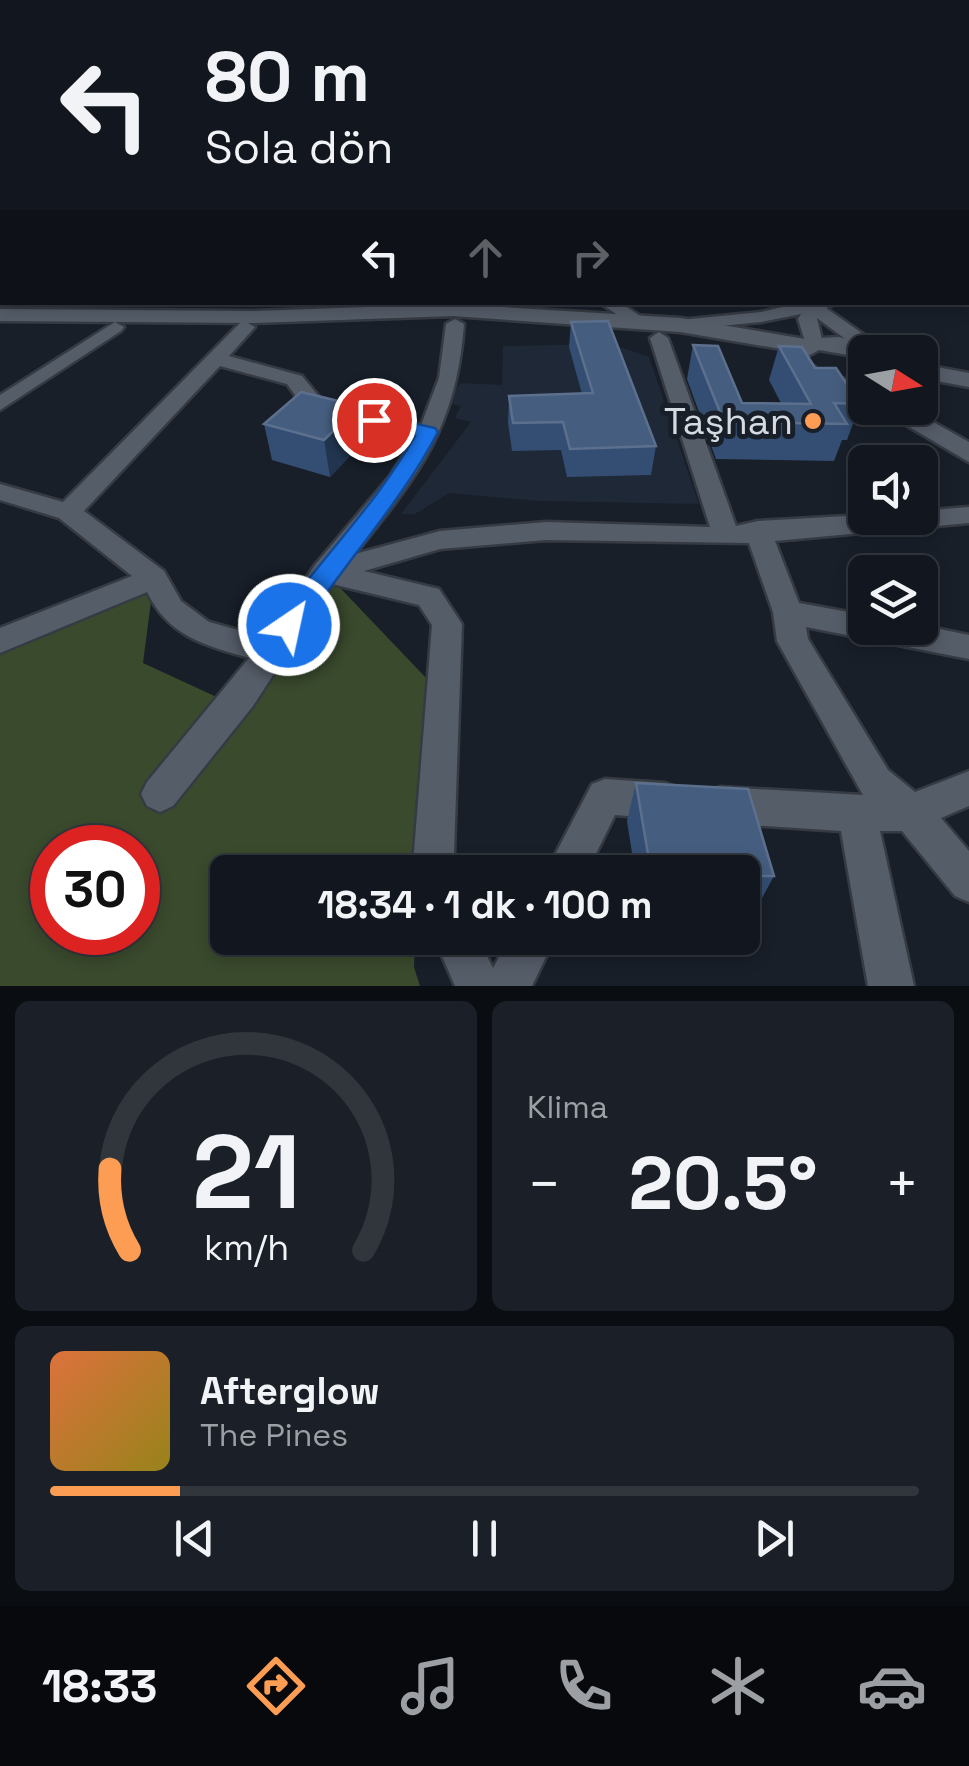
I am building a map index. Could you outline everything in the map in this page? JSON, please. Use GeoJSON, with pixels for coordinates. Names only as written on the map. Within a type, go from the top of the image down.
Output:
{"type":"FeatureCollection","features":[{"type":"Feature","properties":{"kind":"main road"},"geometry":{"type":"LineString","coordinates":[[0,315],[253,316],[453,310],[650,330],[738,347],[804,351],[840,344],[848,346]]}},
{"type":"Feature","properties":{"kind":"main road"},"geometry":{"type":"LineString","coordinates":[[0,328],[246,327],[420,321],[650,330],[680,325],[804,351],[824,382],[848,386]]}},
{"type":"Feature","properties":{"kind":"main road"},"geometry":{"type":"LineString","coordinates":[[938,374],[969,380]]}},
{"type":"Feature","properties":{"kind":"main road"},"geometry":{"type":"LineString","coordinates":[[938,392],[969,397]]}},
{"type":"Feature","properties":{"kind":"main road"},"geometry":{"type":"LineString","coordinates":[[919,425],[969,454]]}},
{"type":"Feature","properties":{"kind":"street"},"geometry":{"type":"LineString","coordinates":[[611,305],[650,330],[742,533],[788,612],[792,641],[874,782],[912,812],[969,882]]}},
{"type":"Feature","properties":{"kind":"street"},"geometry":{"type":"LineString","coordinates":[[680,325],[761,317],[822,305]]}},
{"type":"Feature","properties":{"kind":"street"},"geometry":{"type":"LineString","coordinates":[[804,351],[806,319],[822,305]]}},
{"type":"Feature","properties":{"kind":"street"},"geometry":{"type":"LineString","coordinates":[[822,305],[854,335]]}},
{"type":"Feature","properties":{"kind":"street"},"geometry":{"type":"LineString","coordinates":[[160,794],[242,696],[325,572],[404,475],[428,432],[449,379],[456,324]]}},
{"type":"Feature","properties":{"kind":"street"},"geometry":{"type":"LineString","coordinates":[[0,404],[115,327]]}},
{"type":"Feature","properties":{"kind":"street"},"geometry":{"type":"LineString","coordinates":[[68,512],[246,327]]}},
{"type":"Feature","properties":{"kind":"street"},"geometry":{"type":"LineString","coordinates":[[216,358],[295,380],[304,398],[313,404],[428,432]]}},
{"type":"Feature","properties":{"kind":"street"},"geometry":{"type":"LineString","coordinates":[[0,492],[68,512],[154,578],[170,609],[200,631],[271,652]]}},
{"type":"Feature","properties":{"kind":"street"},"geometry":{"type":"LineString","coordinates":[[325,572],[440,540],[546,531],[742,533],[969,515]]}},
{"type":"Feature","properties":{"kind":"street"},"geometry":{"type":"LineString","coordinates":[[325,572],[429,597],[447,624],[435,855]]}},
{"type":"Feature","properties":{"kind":"street"},"geometry":{"type":"LineString","coordinates":[[0,641],[154,578]]}},
{"type":"Feature","properties":{"kind":"street"},"geometry":{"type":"LineString","coordinates":[[788,612],[969,647]]}},
{"type":"Feature","properties":{"kind":"street"},"geometry":{"type":"LineString","coordinates":[[575,855],[605,797],[857,814],[912,812],[969,788]]}},
{"type":"Feature","properties":{"kind":"street"},"geometry":{"type":"LineString","coordinates":[[857,814],[891,986]]}},
{"type":"Feature","properties":{"kind":"street"},"geometry":{"type":"LineString","coordinates":[[464,955],[478,986]]}},
{"type":"Feature","properties":{"kind":"street"},"geometry":{"type":"LineString","coordinates":[[508,986],[524,955]]}},
{"type":"Feature","properties":{"kind":"shaded area"},"geometry":{"type":"Polygon","coordinates":[[[612,344],[649,357],[699,504],[539,501],[449,493],[415,514],[401,514],[471,422],[455,418],[461,406],[446,403],[460,383],[502,385],[503,346],[612,344]]]}},
{"type":"Feature","properties":{"kind":"green space"},"geometry":{"type":"Polygon","coordinates":[[[325,572],[428,680],[419,855],[210,855],[210,955],[414,955],[420,986],[0,986],[0,641],[154,578],[143,663],[234,705],[325,572]]]}},
{"type":"Feature","properties":{"kind":"building"},"geometry":{"type":"Polygon","coordinates":[[[608,321],[656,446],[570,449],[563,422],[513,423],[509,396],[593,393],[571,322],[608,321]]]}},
{"type":"Feature","properties":{"kind":"building"},"geometry":{"type":"Polygon","coordinates":[[[693,345],[718,346],[742,403],[811,404],[779,346],[802,347],[815,368],[836,368],[848,386],[848,404],[834,403],[847,424],[724,422],[693,345]]]}},
{"type":"Feature","properties":{"kind":"building"},"geometry":{"type":"Polygon","coordinates":[[[301,392],[359,406],[324,440],[264,424],[301,392]]]}},
{"type":"Feature","properties":{"kind":"building"},"geometry":{"type":"Polygon","coordinates":[[[636,783],[748,789],[774,876],[760,876],[760,855],[648,855],[636,783]]]}},
{"type":"Feature","properties":{"kind":"place","name":"Taşhan"},"geometry":{"type":"Point","coordinates":[813,421]}},
{"type":"Feature","properties":{"kind":"route"},"geometry":{"type":"LineString","coordinates":[[289,625],[325,572],[404,475],[428,432],[374,420]]}}]}
